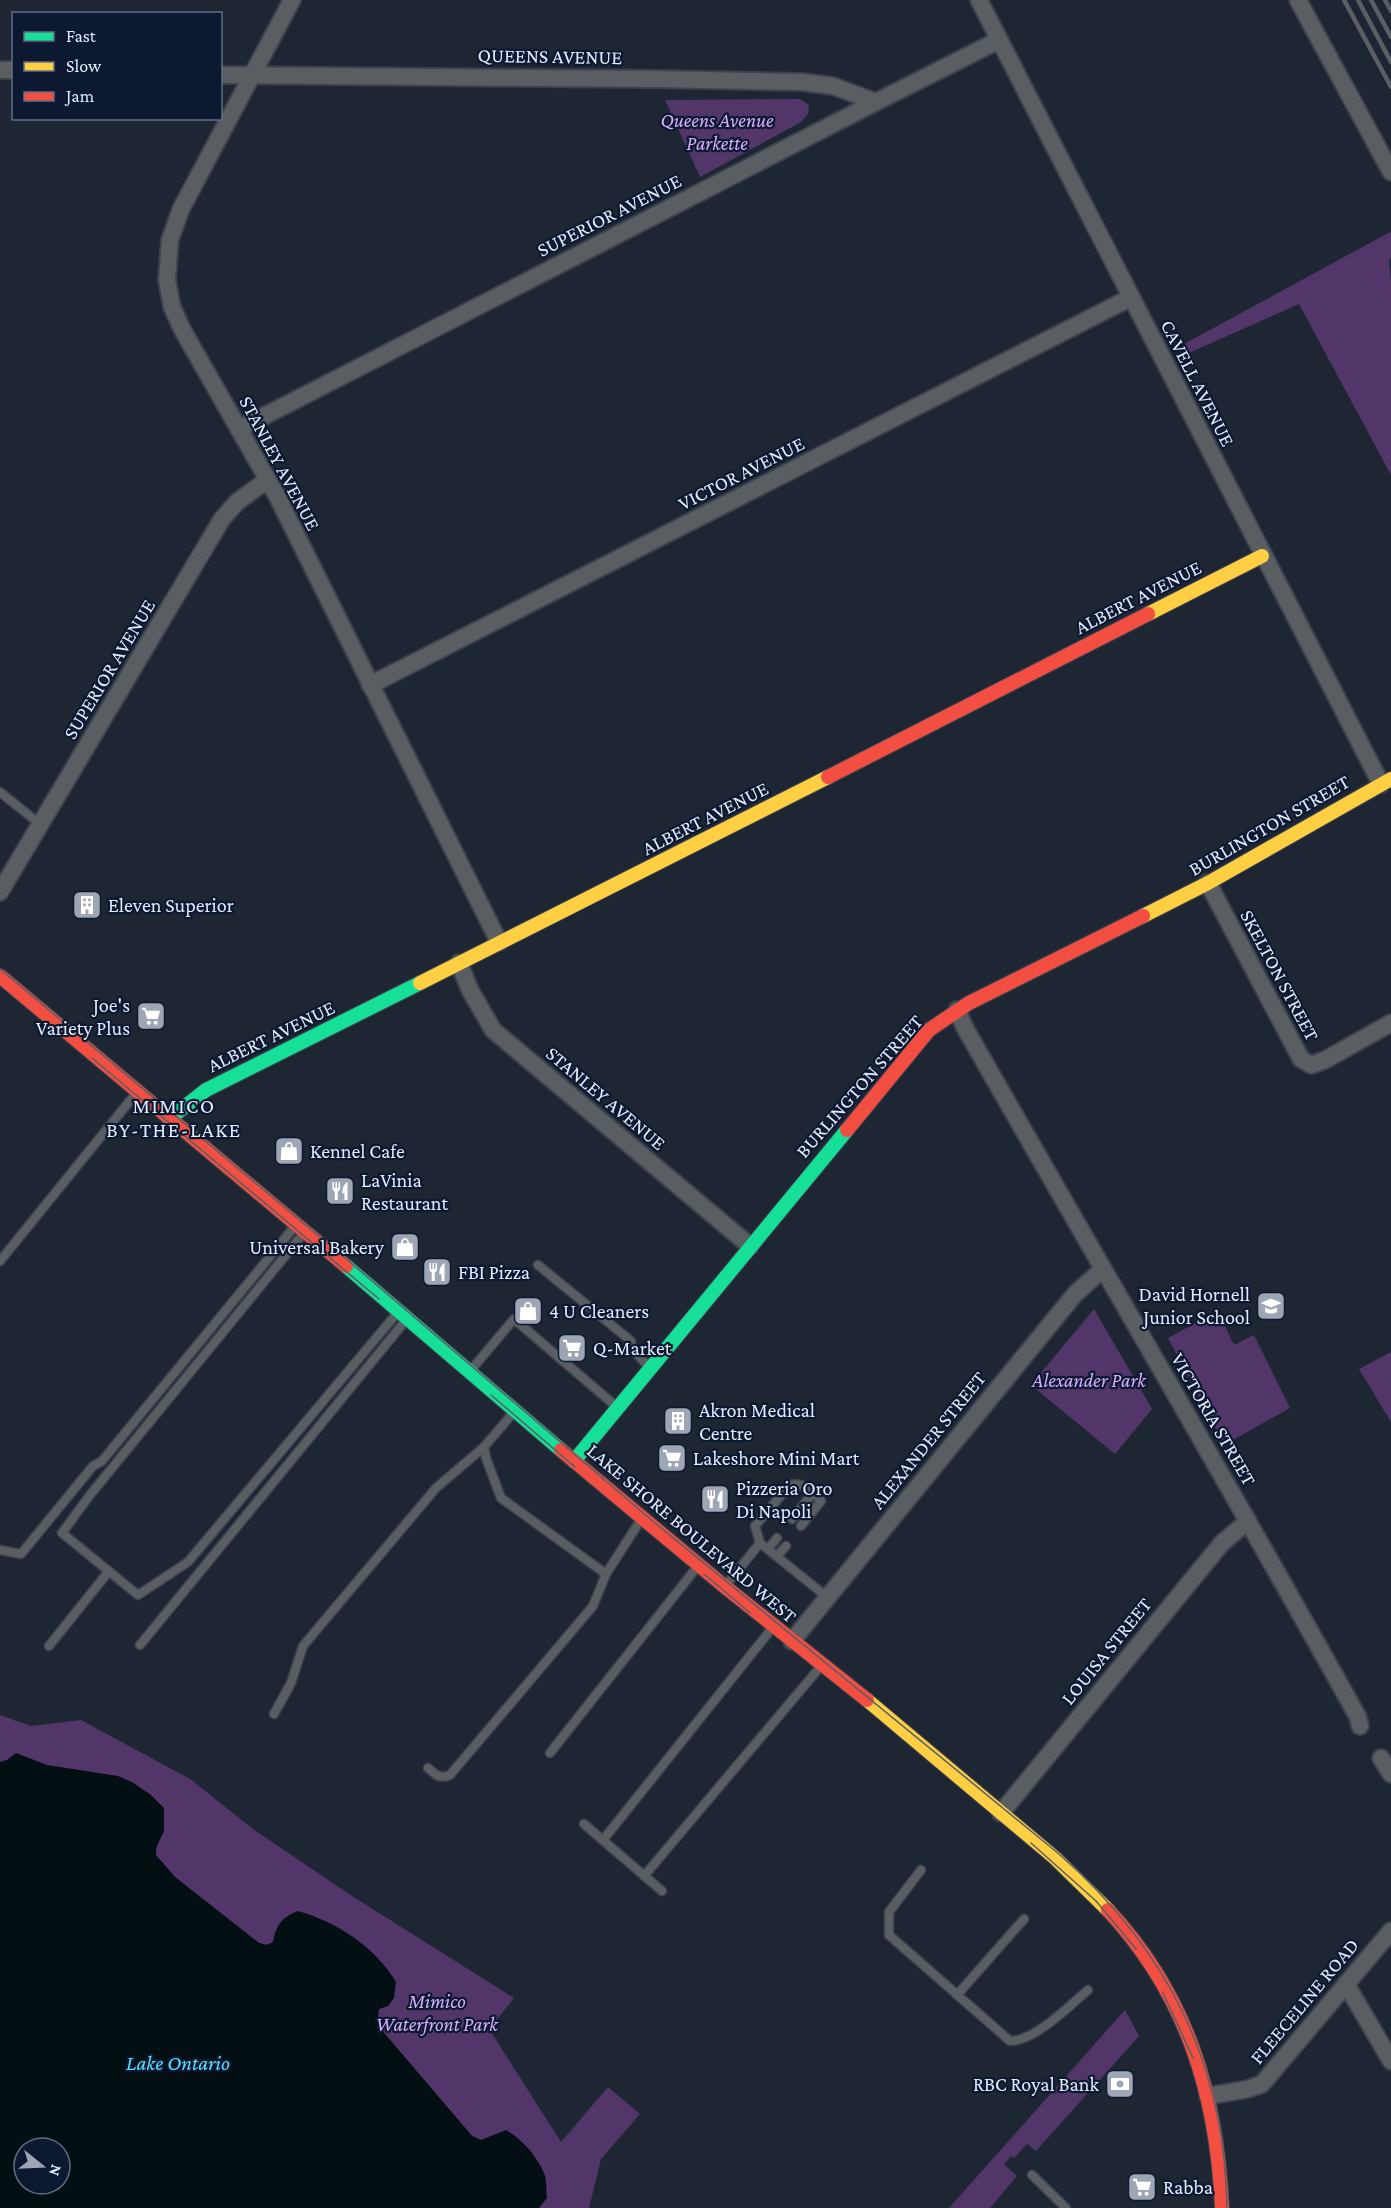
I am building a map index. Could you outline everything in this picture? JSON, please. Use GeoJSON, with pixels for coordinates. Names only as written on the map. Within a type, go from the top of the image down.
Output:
{"type":"FeatureCollection","features":[{"type":"Feature","properties":{"kind":"street","name":"STANLEY AVENUE"},"geometry":{"type":"LineString","coordinates":[[292,0],[181,208],[170,240],[167,262],[169,294],[182,329],[267,480],[499,942]]}},
{"type":"Feature","properties":{"kind":"street","name":"CAVELL AVENUE"},"geometry":{"type":"LineString","coordinates":[[979,0],[1166,363],[1262,556],[1386,782]]}},
{"type":"Feature","properties":{"kind":"street"},"geometry":{"type":"LineString","coordinates":[[1298,0],[1391,172]]}},
{"type":"Feature","properties":{"kind":"street","name":"SUPERIOR AVENUE"},"geometry":{"type":"LineString","coordinates":[[239,429],[999,40]]}},
{"type":"Feature","properties":{"kind":"street","name":"QUEENS AVENUE"},"geometry":{"type":"LineString","coordinates":[[222,75],[802,82],[833,86],[876,102]]}},
{"type":"Feature","properties":{"kind":"street","name":"VICTOR AVENUE"},"geometry":{"type":"LineString","coordinates":[[370,685],[1131,298]]}},
{"type":"Feature","properties":{"kind":"street","name":"SUPERIOR AVENUE"},"geometry":{"type":"LineString","coordinates":[[0,892],[222,519],[237,502],[267,480]]}},
{"type":"Feature","properties":{"kind":"street","name":"ALBERT AVENUE"},"geometry":{"type":"LineString","coordinates":[[169,1119],[206,1090],[662,862],[1262,556]]}},
{"type":"Feature","properties":{"kind":"street","name":"BURLINGTON STREET"},"geometry":{"type":"LineString","coordinates":[[574,1461],[929,1030],[957,1010],[1208,883],[1386,782]]}},
{"type":"Feature","properties":{"kind":"street","name":"SKELTON STREET"},"geometry":{"type":"LineString","coordinates":[[1208,883],[1300,1059],[1311,1065],[1325,1060],[1391,1023]]}},
{"type":"Feature","properties":{"kind":"street","name":"STANLEY AVENUE"},"geometry":{"type":"LineString","coordinates":[[459,963],[470,990],[493,1030],[750,1246]]}},
{"type":"Feature","properties":{"kind":"street","name":"LAKE SHORE BOULEVARD WEST"},"geometry":{"type":"LineString","coordinates":[[0,976],[403,1314],[642,1519],[868,1702],[1072,1872],[1096,1895],[1136,1941],[1174,2003],[1196,2054],[1208,2096],[1218,2147],[1222,2208]]}},
{"type":"Feature","properties":{"kind":"street","name":"VICTORIA STREET"},"geometry":{"type":"LineString","coordinates":[[957,1010],[965,1029],[1248,1521],[1358,1717],[1360,1726]]}},
{"type":"Feature","properties":{"kind":"street","name":"ALEXANDER STREET"},"geometry":{"type":"LineString","coordinates":[[792,1641],[1075,1294],[1103,1269]]}},
{"type":"Feature","properties":{"kind":"street","name":"LOUISA STREET"},"geometry":{"type":"LineString","coordinates":[[1001,1813],[1222,1543],[1248,1521]]}},
{"type":"Feature","properties":{"kind":"street"},"geometry":{"type":"LineString","coordinates":[[1382,1758],[1391,1774]]}},
{"type":"Feature","properties":{"kind":"street","name":"FLEECELINE ROAD"},"geometry":{"type":"LineString","coordinates":[[1208,2096],[1248,2089],[1262,2084],[1391,1931]]}},
{"type":"Feature","properties":{"kind":"street"},"geometry":{"type":"LineString","coordinates":[[1346,1984],[1391,2061]]}},
{"type":"Feature","properties":{"kind":"lane"},"geometry":{"type":"LineString","coordinates":[[0,792],[41,825]]}},
{"type":"Feature","properties":{"kind":"lane"},"geometry":{"type":"LineString","coordinates":[[0,1261],[138,1092]]}},
{"type":"Feature","properties":{"kind":"lane"},"geometry":{"type":"LineString","coordinates":[[0,1550],[21,1554],[93,1466],[102,1461],[301,1228]]}},
{"type":"Feature","properties":{"kind":"lane"},"geometry":{"type":"LineString","coordinates":[[301,1228],[62,1533],[138,1595],[188,1562],[403,1314]]}},
{"type":"Feature","properties":{"kind":"lane"},"geometry":{"type":"LineString","coordinates":[[538,1264],[631,1341],[632,1349],[650,1368]]}},
{"type":"Feature","properties":{"kind":"lane"},"geometry":{"type":"LineString","coordinates":[[140,1645],[403,1314]]}},
{"type":"Feature","properties":{"kind":"lane"},"geometry":{"type":"LineString","coordinates":[[470,1371],[514,1319],[618,1409]]}},
{"type":"Feature","properties":{"kind":"lane"},"geometry":{"type":"LineString","coordinates":[[274,1714],[291,1683],[303,1646],[436,1488],[484,1447],[516,1410]]}},
{"type":"Feature","properties":{"kind":"lane"},"geometry":{"type":"LineString","coordinates":[[484,1447],[501,1497],[606,1574]]}},
{"type":"Feature","properties":{"kind":"lane"},"geometry":{"type":"LineString","coordinates":[[801,1526],[821,1501],[803,1485],[794,1483],[755,1526],[760,1543],[827,1597]]}},
{"type":"Feature","properties":{"kind":"lane"},"geometry":{"type":"LineString","coordinates":[[792,1519],[813,1493]]}},
{"type":"Feature","properties":{"kind":"lane"},"geometry":{"type":"LineString","coordinates":[[428,1768],[440,1777],[450,1775],[593,1606],[606,1574],[642,1519]]}},
{"type":"Feature","properties":{"kind":"lane"},"geometry":{"type":"LineString","coordinates":[[768,1549],[777,1538]]}},
{"type":"Feature","properties":{"kind":"lane"},"geometry":{"type":"LineString","coordinates":[[725,1587],[760,1543]]}},
{"type":"Feature","properties":{"kind":"lane"},"geometry":{"type":"LineString","coordinates":[[777,1556],[786,1546]]}},
{"type":"Feature","properties":{"kind":"lane"},"geometry":{"type":"LineString","coordinates":[[550,1753],[699,1565]]}},
{"type":"Feature","properties":{"kind":"lane"},"geometry":{"type":"LineString","coordinates":[[49,1646],[109,1571]]}},
{"type":"Feature","properties":{"kind":"lane"},"geometry":{"type":"LineString","coordinates":[[603,1840],[774,1627]]}},
{"type":"Feature","properties":{"kind":"lane"},"geometry":{"type":"LineString","coordinates":[[644,1876],[822,1666]]}},
{"type":"Feature","properties":{"kind":"lane"},"geometry":{"type":"LineString","coordinates":[[584,1824],[662,1891]]}},
{"type":"Feature","properties":{"kind":"lane"},"geometry":{"type":"LineString","coordinates":[[921,1870],[889,1912],[889,1935],[1010,2041],[1017,2041],[1049,2024],[1088,1990]]}},
{"type":"Feature","properties":{"kind":"lane"},"geometry":{"type":"LineString","coordinates":[[957,1995],[1024,1919]]}},
{"type":"Feature","properties":{"kind":"lane"},"geometry":{"type":"LineString","coordinates":[[1032,2175],[1066,2208]]}},
{"type":"Feature","properties":{"kind":"green space","name":"Queens Avenue Parkette"},"geometry":{"type":"Polygon","coordinates":[[[800,99],[809,105],[808,114],[801,122],[700,177],[665,100],[800,99]]]}},
{"type":"Feature","properties":{"kind":"green space"},"geometry":{"type":"Polygon","coordinates":[[[1390,232],[1391,475],[1299,304],[1189,353],[1184,344],[1390,232]]]}},
{"type":"Feature","properties":{"kind":"green space","name":"Alexander Park"},"geometry":{"type":"Polygon","coordinates":[[[1094,1309],[1152,1409],[1115,1454],[1031,1385],[1094,1309]]]}},
{"type":"Feature","properties":{"kind":"green space"},"geometry":{"type":"Polygon","coordinates":[[[1218,1311],[1234,1345],[1254,1335],[1290,1408],[1224,1445],[1168,1338],[1218,1311]]]}},
{"type":"Feature","properties":{"kind":"green space"},"geometry":{"type":"Polygon","coordinates":[[[1391,1352],[1391,1422],[1359,1369],[1391,1352]]]}},
{"type":"Feature","properties":{"kind":"green space","name":"Mimico Waterfront Park"},"geometry":{"type":"Polygon","coordinates":[[[0,1715],[31,1726],[81,1720],[190,1779],[253,1829],[352,1896],[514,1998],[489,2029],[561,2142],[608,2087],[640,2114],[601,2159],[589,2208],[508,2208],[489,2138],[481,2140],[472,2136],[379,2027],[378,2017],[274,1942],[267,1945],[259,1943],[175,1877],[155,1855],[158,1843],[7,1760],[0,1762],[0,1715]]]}},
{"type":"Feature","properties":{"kind":"green space"},"geometry":{"type":"Polygon","coordinates":[[[1125,2010],[1139,2036],[1036,2151],[1027,2144],[1014,2158],[1011,2156],[1004,2164],[1017,2176],[990,2208],[949,2208],[1125,2010]]]}},
{"type":"Feature","properties":{"kind":"water","name":"Lake Ontario"},"geometry":{"type":"Polygon","coordinates":[[[16,1753],[47,1765],[118,1776],[151,1795],[164,1808],[164,1831],[156,1848],[156,1855],[175,1877],[259,1943],[267,1945],[273,1942],[281,1922],[298,1911],[341,1929],[366,1947],[396,1982],[394,1998],[388,2006],[379,2009],[379,2027],[472,2136],[481,2140],[506,2130],[528,2148],[546,2179],[547,2198],[539,2208],[0,2208],[0,1762],[16,1753]]]}},
{"type":"Feature","properties":{"kind":"tram line"},"geometry":{"type":"LineString","coordinates":[[0,969],[351,1263],[655,1523],[1059,1854],[1097,1891],[1131,1929],[1159,1970],[1183,2012],[1201,2057],[1215,2105],[1224,2155],[1227,2208]]}},
{"type":"Feature","properties":{"kind":"tram line"},"geometry":{"type":"LineString","coordinates":[[92,1058],[379,1299]]}},
{"type":"Feature","properties":{"kind":"tram line"},"geometry":{"type":"LineString","coordinates":[[491,1395],[575,1467]]}},
{"type":"Feature","properties":{"kind":"tram line"},"geometry":{"type":"LineString","coordinates":[[704,1574],[750,1613]]}},
{"type":"Feature","properties":{"kind":"tram line"},"geometry":{"type":"LineString","coordinates":[[1031,1843],[1096,1901],[1136,1949]]}},
{"type":"Feature","properties":{"kind":"tram line"},"geometry":{"type":"LineString","coordinates":[[1163,1993],[1193,2058]]}},
{"type":"Feature","properties":{"kind":"railway"},"geometry":{"type":"LineString","coordinates":[[1344,0],[1391,87]]}},
{"type":"Feature","properties":{"kind":"railway"},"geometry":{"type":"LineString","coordinates":[[1358,0],[1391,62]]}},
{"type":"Feature","properties":{"kind":"railway"},"geometry":{"type":"LineString","coordinates":[[1371,0],[1391,37]]}},
{"type":"Feature","properties":{"kind":"railway"},"geometry":{"type":"LineString","coordinates":[[1385,0],[1391,11]]}},
{"type":"Feature","properties":{"kind":"traffic: fast"},"geometry":{"type":"LineString","coordinates":[[169,1119],[206,1090],[420,983]]}},
{"type":"Feature","properties":{"kind":"traffic: fast"},"geometry":{"type":"LineString","coordinates":[[574,1461],[847,1130]]}},
{"type":"Feature","properties":{"kind":"traffic: fast"},"geometry":{"type":"LineString","coordinates":[[346,1266],[561,1450]]}},
{"type":"Feature","properties":{"kind":"traffic: slow"},"geometry":{"type":"LineString","coordinates":[[1148,614],[1262,556]]}},
{"type":"Feature","properties":{"kind":"traffic: slow"},"geometry":{"type":"LineString","coordinates":[[420,983],[828,777]]}},
{"type":"Feature","properties":{"kind":"traffic: slow"},"geometry":{"type":"LineString","coordinates":[[1143,916],[1208,883],[1391,779]]}},
{"type":"Feature","properties":{"kind":"traffic: slow"},"geometry":{"type":"LineString","coordinates":[[867,1700],[1055,1858],[1108,1910]]}},
{"type":"Feature","properties":{"kind":"traffic: jam"},"geometry":{"type":"LineString","coordinates":[[828,777],[1148,614]]}},
{"type":"Feature","properties":{"kind":"traffic: jam"},"geometry":{"type":"LineString","coordinates":[[847,1130],[929,1030],[969,1003],[1143,916]]}},
{"type":"Feature","properties":{"kind":"traffic: jam"},"geometry":{"type":"LineString","coordinates":[[0,976],[346,1266]]}},
{"type":"Feature","properties":{"kind":"traffic: jam"},"geometry":{"type":"LineString","coordinates":[[561,1450],[724,1586],[867,1700]]}},
{"type":"Feature","properties":{"kind":"traffic: jam"},"geometry":{"type":"LineString","coordinates":[[1108,1910],[1135,1943],[1158,1977],[1193,2048],[1205,2086],[1213,2126],[1222,2208]]}},
{"type":"Feature","properties":{"kind":"place","name":"Eleven Superior"},"geometry":{"type":"Point","coordinates":[87,905]}},
{"type":"Feature","properties":{"kind":"place","name":"Joe's Variety Plus"},"geometry":{"type":"Point","coordinates":[151,1016]}},
{"type":"Feature","properties":{"kind":"place","name":"Kennel Cafe"},"geometry":{"type":"Point","coordinates":[289,1151]}},
{"type":"Feature","properties":{"kind":"place","name":"LaVinia Restaurant"},"geometry":{"type":"Point","coordinates":[340,1191]}},
{"type":"Feature","properties":{"kind":"place","name":"Universal Bakery"},"geometry":{"type":"Point","coordinates":[405,1247]}},
{"type":"Feature","properties":{"kind":"place","name":"FBI Pizza"},"geometry":{"type":"Point","coordinates":[437,1272]}},
{"type":"Feature","properties":{"kind":"place","name":"David Hornell Junior School"},"geometry":{"type":"Point","coordinates":[1271,1306]}},
{"type":"Feature","properties":{"kind":"place","name":"4 U Cleaners"},"geometry":{"type":"Point","coordinates":[528,1311]}},
{"type":"Feature","properties":{"kind":"place","name":"Q-Market"},"geometry":{"type":"Point","coordinates":[572,1348]}},
{"type":"Feature","properties":{"kind":"place","name":"Akron Medical Centre"},"geometry":{"type":"Point","coordinates":[678,1421]}},
{"type":"Feature","properties":{"kind":"place","name":"Lakeshore Mini Mart"},"geometry":{"type":"Point","coordinates":[672,1458]}},
{"type":"Feature","properties":{"kind":"place","name":"Pizzeria Oro Di Napoli"},"geometry":{"type":"Point","coordinates":[715,1499]}},
{"type":"Feature","properties":{"kind":"place","name":"RBC Royal Bank"},"geometry":{"type":"Point","coordinates":[1120,2084]}},
{"type":"Feature","properties":{"kind":"place","name":"Rabba"},"geometry":{"type":"Point","coordinates":[1142,2187]}},
{"type":"Feature","properties":{"kind":"district","name":"MIMICO BY-THE-LAKE"},"geometry":{"type":"Point","coordinates":[174,1118]}}]}
